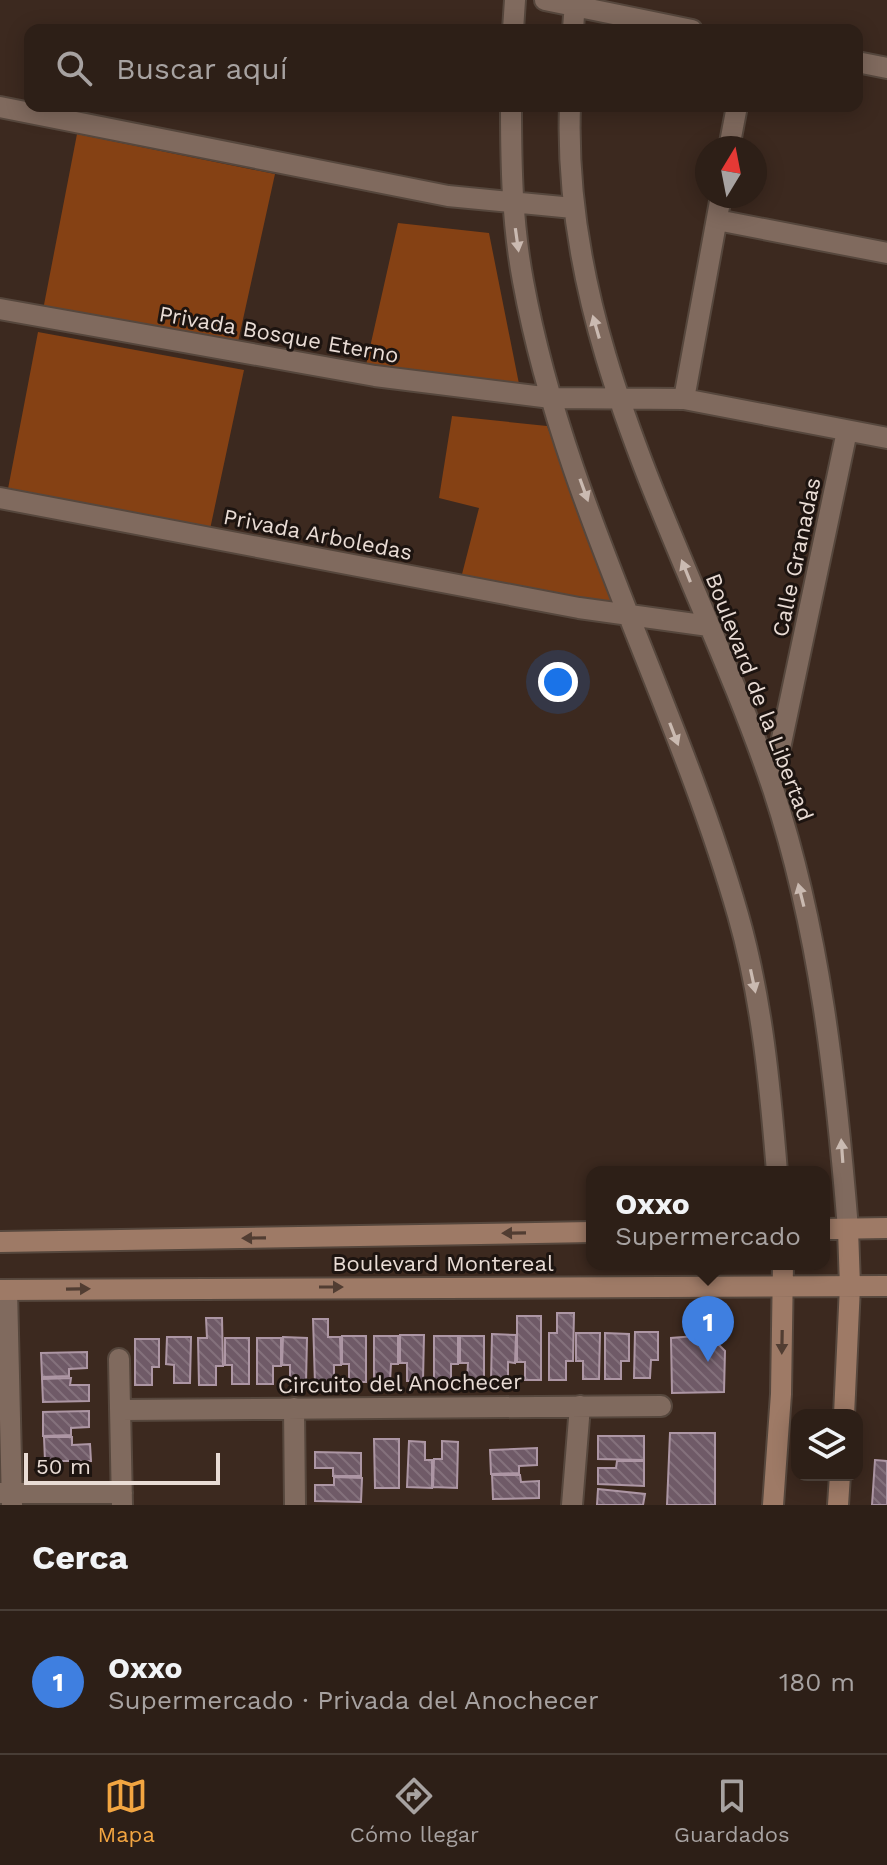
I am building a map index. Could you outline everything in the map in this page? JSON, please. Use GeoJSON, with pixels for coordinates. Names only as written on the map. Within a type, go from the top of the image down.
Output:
{"type":"FeatureCollection","features":[{"type":"Feature","properties":{"kind":"street"},"geometry":{"type":"LineString","coordinates":[[513,24],[515,0]]}},
{"type":"Feature","properties":{"kind":"street"},"geometry":{"type":"LineString","coordinates":[[545,0],[574,3],[666,24]]}},
{"type":"Feature","properties":{"kind":"street"},"geometry":{"type":"LineString","coordinates":[[573,24],[574,3]]}},
{"type":"Feature","properties":{"kind":"street"},"geometry":{"type":"LineString","coordinates":[[863,63],[887,68]]}},
{"type":"Feature","properties":{"kind":"street"},"geometry":{"type":"LineString","coordinates":[[0,107],[24,112]]}},
{"type":"Feature","properties":{"kind":"street"},"geometry":{"type":"LineString","coordinates":[[25,112],[448,196],[573,208]]}},
{"type":"Feature","properties":{"kind":"street"},"geometry":{"type":"LineString","coordinates":[[511,112],[512,203],[523,282],[551,398],[628,615],[708,819],[739,917],[767,1061],[776,1166]]}},
{"type":"Feature","properties":{"kind":"street","name":"Boulevard de la Libertad"},"geometry":{"type":"LineString","coordinates":[[570,112],[573,208],[592,316],[617,399],[772,786],[819,968],[840,1128],[848,1229],[850,1286],[844,1409]]}},
{"type":"Feature","properties":{"kind":"street"},"geometry":{"type":"LineString","coordinates":[[731,136],[736,112]]}},
{"type":"Feature","properties":{"kind":"street"},"geometry":{"type":"LineString","coordinates":[[684,399],[719,208]]}},
{"type":"Feature","properties":{"kind":"street"},"geometry":{"type":"LineString","coordinates":[[717,220],[887,253]]}},
{"type":"Feature","properties":{"kind":"street","name":"Privada Bosque Eterno"},"geometry":{"type":"LineString","coordinates":[[0,309],[375,376],[551,398],[684,399],[887,438]]}},
{"type":"Feature","properties":{"kind":"street","name":"Calle Granadas"},"geometry":{"type":"LineString","coordinates":[[772,786],[847,431]]}},
{"type":"Feature","properties":{"kind":"street","name":"Privada Arboledas"},"geometry":{"type":"LineString","coordinates":[[0,498],[628,615],[709,626]]}},
{"type":"Feature","properties":{"kind":"street"},"geometry":{"type":"LineString","coordinates":[[830,1229],[887,1228]]}},
{"type":"Feature","properties":{"kind":"street","name":"Boulevard Montereal"},"geometry":{"type":"LineString","coordinates":[[0,1242],[586,1232]]}},
{"type":"Feature","properties":{"kind":"street"},"geometry":{"type":"LineString","coordinates":[[773,1505],[778,1454],[783,1270]]}},
{"type":"Feature","properties":{"kind":"street","name":"Boulevard Montereal"},"geometry":{"type":"LineString","coordinates":[[3,1290],[887,1286]]}},
{"type":"Feature","properties":{"kind":"street"},"geometry":{"type":"LineString","coordinates":[[3,1290],[8,1497],[122,1499],[119,1359]]}},
{"type":"Feature","properties":{"kind":"street"},"geometry":{"type":"LineString","coordinates":[[572,1505],[580,1406]]}},
{"type":"Feature","properties":{"kind":"street","name":"Circuito del Anochecer"},"geometry":{"type":"LineString","coordinates":[[120,1410],[661,1406]]}},
{"type":"Feature","properties":{"kind":"street"},"geometry":{"type":"LineString","coordinates":[[294,1408],[295,1505]]}},
{"type":"Feature","properties":{"kind":"street"},"geometry":{"type":"LineString","coordinates":[[838,1505],[840,1481]]}},
{"type":"Feature","properties":{"kind":"shaded area"},"geometry":{"type":"Polygon","coordinates":[[[77,134],[275,174],[238,342],[43,310],[77,134]]]}},
{"type":"Feature","properties":{"kind":"shaded area"},"geometry":{"type":"Polygon","coordinates":[[[398,223],[489,233],[520,389],[366,365],[398,223]]]}},
{"type":"Feature","properties":{"kind":"shaded area"},"geometry":{"type":"Polygon","coordinates":[[[38,332],[244,370],[209,534],[7,494],[38,332]]]}},
{"type":"Feature","properties":{"kind":"shaded area"},"geometry":{"type":"Polygon","coordinates":[[[452,416],[547,426],[617,608],[460,582],[479,508],[439,498],[452,416]]]}},
{"type":"Feature","properties":{"kind":"building"},"geometry":{"type":"Polygon","coordinates":[[[557,1313],[574,1313],[573,1361],[566,1361],[566,1380],[549,1380],[549,1333],[557,1333],[557,1313]]]}},
{"type":"Feature","properties":{"kind":"building"},"geometry":{"type":"Polygon","coordinates":[[[517,1316],[541,1316],[541,1380],[525,1380],[525,1362],[517,1362],[517,1316]]]}},
{"type":"Feature","properties":{"kind":"building"},"geometry":{"type":"Polygon","coordinates":[[[206,1318],[222,1318],[223,1366],[216,1366],[216,1385],[199,1385],[198,1338],[207,1338],[206,1318]]]}},
{"type":"Feature","properties":{"kind":"building"},"geometry":{"type":"Polygon","coordinates":[[[313,1319],[328,1319],[328,1337],[340,1337],[341,1365],[334,1365],[334,1384],[315,1384],[313,1319]]]}},
{"type":"Feature","properties":{"kind":"building"},"geometry":{"type":"Polygon","coordinates":[[[635,1332],[658,1332],[658,1360],[651,1360],[650,1378],[634,1378],[635,1332]]]}},
{"type":"Feature","properties":{"kind":"building"},"geometry":{"type":"Polygon","coordinates":[[[576,1333],[600,1333],[599,1379],[583,1379],[583,1361],[576,1361],[576,1333]]]}},
{"type":"Feature","properties":{"kind":"building"},"geometry":{"type":"Polygon","coordinates":[[[605,1333],[629,1334],[629,1361],[621,1361],[621,1379],[605,1379],[605,1333]]]}},
{"type":"Feature","properties":{"kind":"building"},"geometry":{"type":"Polygon","coordinates":[[[492,1334],[516,1335],[515,1363],[508,1362],[508,1381],[491,1381],[492,1334]]]}},
{"type":"Feature","properties":{"kind":"building"},"geometry":{"type":"Polygon","coordinates":[[[400,1335],[424,1335],[423,1381],[407,1381],[407,1363],[400,1363],[400,1335]]]}},
{"type":"Feature","properties":{"kind":"building"},"geometry":{"type":"Polygon","coordinates":[[[709,1335],[725,1351],[724,1392],[672,1393],[671,1338],[709,1335]]]}},
{"type":"Feature","properties":{"kind":"building"},"geometry":{"type":"Polygon","coordinates":[[[342,1336],[366,1336],[366,1382],[349,1382],[349,1364],[342,1364],[342,1336]]]}},
{"type":"Feature","properties":{"kind":"building"},"geometry":{"type":"Polygon","coordinates":[[[374,1336],[398,1336],[398,1364],[391,1364],[390,1382],[374,1382],[374,1336]]]}},
{"type":"Feature","properties":{"kind":"building"},"geometry":{"type":"Polygon","coordinates":[[[434,1336],[458,1336],[458,1364],[451,1364],[451,1382],[434,1382],[434,1336]]]}},
{"type":"Feature","properties":{"kind":"building"},"geometry":{"type":"Polygon","coordinates":[[[460,1336],[484,1336],[484,1382],[467,1382],[468,1363],[460,1363],[460,1336]]]}},
{"type":"Feature","properties":{"kind":"building"},"geometry":{"type":"Polygon","coordinates":[[[167,1337],[191,1337],[190,1383],[174,1383],[174,1365],[166,1364],[167,1337]]]}},
{"type":"Feature","properties":{"kind":"building"},"geometry":{"type":"Polygon","coordinates":[[[283,1337],[307,1338],[306,1383],[290,1383],[290,1365],[282,1365],[283,1337]]]}},
{"type":"Feature","properties":{"kind":"building"},"geometry":{"type":"Polygon","coordinates":[[[225,1338],[249,1338],[249,1384],[232,1384],[232,1365],[225,1365],[225,1338]]]}},
{"type":"Feature","properties":{"kind":"building"},"geometry":{"type":"Polygon","coordinates":[[[257,1338],[281,1338],[281,1366],[273,1366],[273,1384],[257,1384],[257,1338]]]}},
{"type":"Feature","properties":{"kind":"building"},"geometry":{"type":"Polygon","coordinates":[[[135,1339],[159,1339],[159,1367],[152,1367],[152,1385],[135,1385],[135,1339]]]}},
{"type":"Feature","properties":{"kind":"building"},"geometry":{"type":"Polygon","coordinates":[[[87,1352],[87,1368],[69,1369],[69,1376],[42,1377],[41,1353],[87,1352]]]}},
{"type":"Feature","properties":{"kind":"building"},"geometry":{"type":"Polygon","coordinates":[[[71,1378],[70,1385],[89,1385],[89,1401],[43,1402],[42,1379],[71,1378]]]}},
{"type":"Feature","properties":{"kind":"building"},"geometry":{"type":"Polygon","coordinates":[[[89,1411],[89,1427],[71,1428],[71,1435],[43,1436],[43,1412],[89,1411]]]}},
{"type":"Feature","properties":{"kind":"building"},"geometry":{"type":"Polygon","coordinates":[[[670,1433],[715,1433],[715,1505],[667,1505],[670,1433]]]}},
{"type":"Feature","properties":{"kind":"building"},"geometry":{"type":"Polygon","coordinates":[[[598,1436],[644,1436],[644,1460],[598,1459],[598,1436]]]}},
{"type":"Feature","properties":{"kind":"building"},"geometry":{"type":"Polygon","coordinates":[[[44,1437],[72,1437],[72,1445],[90,1444],[91,1461],[45,1461],[44,1437]]]}},
{"type":"Feature","properties":{"kind":"building"},"geometry":{"type":"Polygon","coordinates":[[[374,1439],[399,1439],[399,1488],[375,1488],[374,1439]]]}},
{"type":"Feature","properties":{"kind":"building"},"geometry":{"type":"Polygon","coordinates":[[[409,1441],[425,1442],[425,1460],[432,1460],[432,1488],[407,1487],[409,1441]]]}},
{"type":"Feature","properties":{"kind":"building"},"geometry":{"type":"Polygon","coordinates":[[[442,1441],[458,1442],[457,1488],[433,1487],[434,1459],[442,1459],[442,1441]]]}},
{"type":"Feature","properties":{"kind":"building"},"geometry":{"type":"Polygon","coordinates":[[[537,1448],[537,1465],[519,1466],[519,1473],[491,1474],[490,1450],[537,1448]]]}},
{"type":"Feature","properties":{"kind":"building"},"geometry":{"type":"Polygon","coordinates":[[[315,1452],[361,1453],[361,1476],[333,1476],[333,1468],[315,1468],[315,1452]]]}},
{"type":"Feature","properties":{"kind":"building"},"geometry":{"type":"Polygon","coordinates":[[[875,1460],[887,1461],[887,1505],[872,1505],[875,1460]]]}},
{"type":"Feature","properties":{"kind":"building"},"geometry":{"type":"Polygon","coordinates":[[[617,1461],[644,1461],[644,1486],[598,1484],[598,1468],[616,1468],[617,1461]]]}},
{"type":"Feature","properties":{"kind":"building"},"geometry":{"type":"Polygon","coordinates":[[[492,1475],[520,1475],[521,1482],[539,1481],[539,1498],[493,1499],[492,1475]]]}},
{"type":"Feature","properties":{"kind":"building"},"geometry":{"type":"Polygon","coordinates":[[[334,1477],[362,1478],[361,1502],[315,1501],[315,1485],[334,1485],[334,1477]]]}},
{"type":"Feature","properties":{"kind":"building"},"geometry":{"type":"Polygon","coordinates":[[[598,1489],[645,1494],[643,1505],[597,1505],[598,1489]]]}},
{"type":"Feature","properties":{"kind":"place","name":"Oxxo"},"geometry":{"type":"Point","coordinates":[708,1362]}}]}
